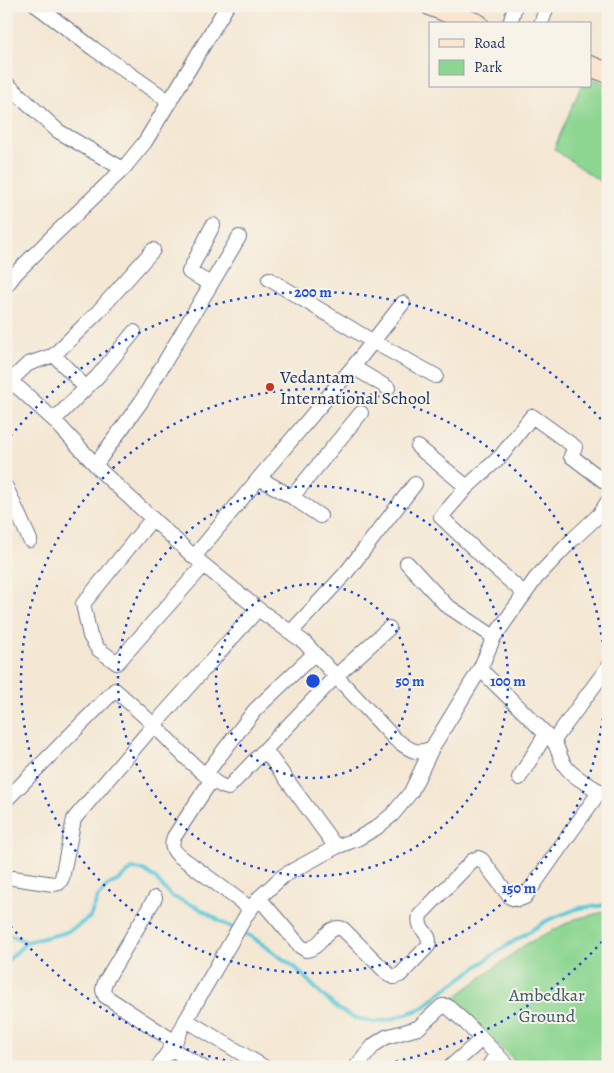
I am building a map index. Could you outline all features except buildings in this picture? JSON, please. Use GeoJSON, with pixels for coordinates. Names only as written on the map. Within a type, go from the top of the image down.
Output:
{"type":"FeatureCollection","features":[{"type":"Feature","properties":{"kind":"main road"},"geometry":{"type":"LineString","coordinates":[[431,6],[473,22]]}},
{"type":"Feature","properties":{"kind":"main road"},"geometry":{"type":"LineString","coordinates":[[592,67],[608,73]]}},
{"type":"Feature","properties":{"kind":"street"},"geometry":{"type":"LineString","coordinates":[[37,6],[94,49],[170,102]]}},
{"type":"Feature","properties":{"kind":"street"},"geometry":{"type":"LineString","coordinates":[[511,22],[515,6]]}},
{"type":"Feature","properties":{"kind":"street"},"geometry":{"type":"LineString","coordinates":[[542,22],[546,6]]}},
{"type":"Feature","properties":{"kind":"street"},"geometry":{"type":"LineString","coordinates":[[6,286],[16,273],[51,238],[123,169],[145,142],[170,102],[221,8]]}},
{"type":"Feature","properties":{"kind":"street"},"geometry":{"type":"LineString","coordinates":[[6,83],[58,131],[123,169]]}},
{"type":"Feature","properties":{"kind":"street"},"geometry":{"type":"LineString","coordinates":[[211,284],[189,272],[213,225]]}},
{"type":"Feature","properties":{"kind":"street"},"geometry":{"type":"LineString","coordinates":[[96,464],[141,402],[239,237]]}},
{"type":"Feature","properties":{"kind":"street"},"geometry":{"type":"LineString","coordinates":[[153,250],[97,313],[54,355],[28,364],[8,381],[20,389],[54,420],[152,519],[199,561],[258,609],[304,642],[395,739],[412,751],[424,752],[432,748]]}},
{"type":"Feature","properties":{"kind":"street"},"geometry":{"type":"LineString","coordinates":[[269,279],[372,341],[436,376]]}},
{"type":"Feature","properties":{"kind":"street"},"geometry":{"type":"LineString","coordinates":[[152,519],[83,604],[90,636],[98,649],[117,663],[199,561],[259,478],[353,368],[403,303]]}},
{"type":"Feature","properties":{"kind":"street"},"geometry":{"type":"LineString","coordinates":[[54,420],[98,376],[134,332]]}},
{"type":"Feature","properties":{"kind":"street"},"geometry":{"type":"LineString","coordinates":[[54,355],[86,388]]}},
{"type":"Feature","properties":{"kind":"street"},"geometry":{"type":"LineString","coordinates":[[353,368],[388,388]]}},
{"type":"Feature","properties":{"kind":"street"},"geometry":{"type":"LineString","coordinates":[[292,497],[361,413]]}},
{"type":"Feature","properties":{"kind":"street"},"geometry":{"type":"LineString","coordinates":[[525,594],[487,562],[441,517],[467,487],[502,456],[532,416],[575,447],[572,456],[608,484]]}},
{"type":"Feature","properties":{"kind":"street"},"geometry":{"type":"LineString","coordinates":[[418,447],[467,487]]}},
{"type":"Feature","properties":{"kind":"street"},"geometry":{"type":"LineString","coordinates":[[259,478],[320,516]]}},
{"type":"Feature","properties":{"kind":"street"},"geometry":{"type":"LineString","coordinates":[[291,632],[345,574],[415,484]]}},
{"type":"Feature","properties":{"kind":"street"},"geometry":{"type":"LineString","coordinates":[[6,486],[30,540]]}},
{"type":"Feature","properties":{"kind":"street"},"geometry":{"type":"LineString","coordinates":[[158,1067],[252,907],[283,876],[376,828],[393,814],[411,792],[432,748],[480,668],[494,637],[536,578],[572,540],[603,518],[608,501]]}},
{"type":"Feature","properties":{"kind":"street"},"geometry":{"type":"LineString","coordinates":[[407,563],[446,604],[494,637]]}},
{"type":"Feature","properties":{"kind":"street"},"geometry":{"type":"LineString","coordinates":[[13,878],[53,884],[59,883],[62,878],[74,819],[154,725],[258,609]]}},
{"type":"Feature","properties":{"kind":"street"},"geometry":{"type":"LineString","coordinates":[[6,800],[116,690],[208,777],[222,787],[228,788],[336,676],[389,628]]}},
{"type":"Feature","properties":{"kind":"street"},"geometry":{"type":"LineString","coordinates":[[315,653],[254,710],[208,777],[174,837],[172,845],[178,855],[252,907],[306,950],[312,949],[332,928],[337,927],[343,929],[389,975],[394,977],[400,975],[430,942],[418,922],[420,916],[472,861],[478,858],[482,860],[510,897],[521,900],[604,794],[567,768],[550,737],[480,668]]}},
{"type":"Feature","properties":{"kind":"street"},"geometry":{"type":"LineString","coordinates":[[520,778],[550,737],[608,668]]}},
{"type":"Feature","properties":{"kind":"street"},"geometry":{"type":"LineString","coordinates":[[266,750],[336,847]]}},
{"type":"Feature","properties":{"kind":"street"},"geometry":{"type":"LineString","coordinates":[[155,898],[105,982],[103,990],[105,996],[202,1067]]}},
{"type":"Feature","properties":{"kind":"street"},"geometry":{"type":"LineString","coordinates":[[356,1067],[374,1045],[386,1037],[418,1028],[442,1006],[447,1006],[509,1067]]}},
{"type":"Feature","properties":{"kind":"street"},"geometry":{"type":"LineString","coordinates":[[186,1020],[264,1067]]}},
{"type":"Feature","properties":{"kind":"street"},"geometry":{"type":"LineString","coordinates":[[450,1067],[482,1039]]}},
{"type":"Feature","properties":{"kind":"street"},"geometry":{"type":"LineString","coordinates":[[488,1067],[497,1054]]}},
{"type":"Feature","properties":{"kind":"green space"},"geometry":{"type":"Polygon","coordinates":[[[592,78],[608,85],[608,187],[554,149],[580,88],[592,88],[592,78]]]}},
{"type":"Feature","properties":{"kind":"green space","name":"Ambedkar Ground"},"geometry":{"type":"Polygon","coordinates":[[[608,911],[608,1067],[518,1067],[512,1058],[450,1001],[526,944],[575,919],[608,911]]]}},
{"type":"Feature","properties":{"kind":"waterway"},"geometry":{"type":"LineString","coordinates":[[6,962],[27,942],[64,933],[90,917],[98,897],[107,886],[119,880],[132,869],[144,870],[155,878],[171,896],[197,907],[235,929]]}},
{"type":"Feature","properties":{"kind":"waterway"},"geometry":{"type":"LineString","coordinates":[[241,932],[252,937],[297,969],[340,1010],[354,1018],[374,1022],[389,1020],[423,1008],[439,994],[500,950],[548,920],[579,908],[608,905]]}},
{"type":"Feature","properties":{"kind":"waterway"},"geometry":{"type":"LineString","coordinates":[[6,934],[27,942]]}},
{"type":"Feature","properties":{"kind":"place","name":"Vedantam International School"},"geometry":{"type":"Point","coordinates":[270,387]}}]}
